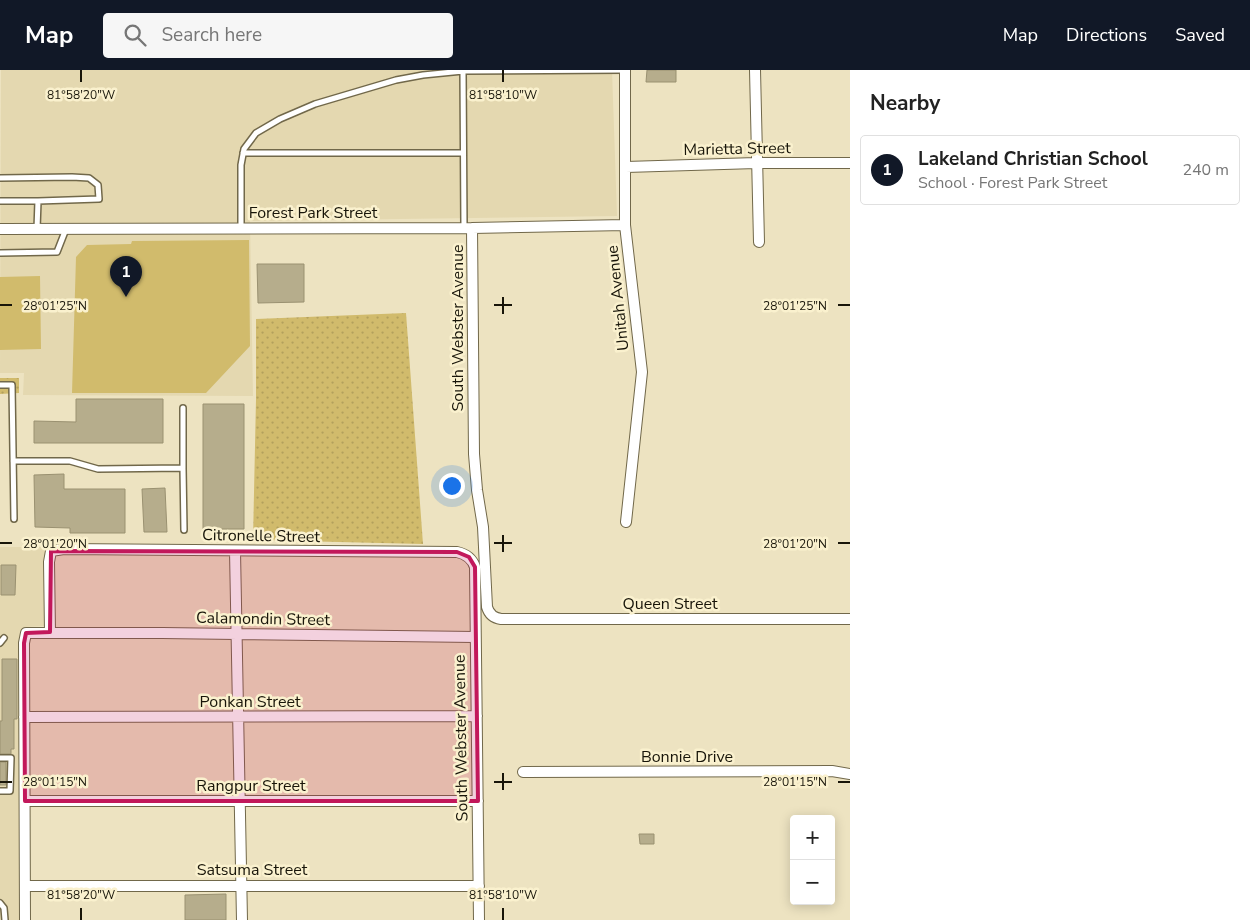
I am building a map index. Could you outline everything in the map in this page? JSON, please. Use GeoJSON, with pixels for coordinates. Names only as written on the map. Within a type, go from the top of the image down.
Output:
{"type":"FeatureCollection","features":[{"type":"Feature","properties":{"kind":"street","name":"Unitah Avenue"},"geometry":{"type":"LineString","coordinates":[[625,70],[625,225],[642,372],[626,522]]}},
{"type":"Feature","properties":{"kind":"street"},"geometry":{"type":"LineString","coordinates":[[755,70],[759,242]]}},
{"type":"Feature","properties":{"kind":"street","name":"Marietta Street"},"geometry":{"type":"LineString","coordinates":[[626,167],[850,162]]}},
{"type":"Feature","properties":{"kind":"street","name":"Forest Park Street"},"geometry":{"type":"LineString","coordinates":[[0,229],[468,228],[625,225]]}},
{"type":"Feature","properties":{"kind":"street","name":"South Webster Avenue"},"geometry":{"type":"LineString","coordinates":[[468,228],[476,487],[482,527],[487,607],[492,615]]}},
{"type":"Feature","properties":{"kind":"street","name":"Citronelle Street"},"geometry":{"type":"LineString","coordinates":[[50,632],[49,562],[51,550],[457,552],[469,556]]}},
{"type":"Feature","properties":{"kind":"street"},"geometry":{"type":"LineString","coordinates":[[235,551],[242,920]]}},
{"type":"Feature","properties":{"kind":"street","name":"South Webster Avenue"},"geometry":{"type":"LineString","coordinates":[[469,556],[475,567],[479,920]]}},
{"type":"Feature","properties":{"kind":"street","name":"Queen Street"},"geometry":{"type":"LineString","coordinates":[[492,615],[501,620],[850,619]]}},
{"type":"Feature","properties":{"kind":"street","name":"Calamondin Street"},"geometry":{"type":"LineString","coordinates":[[24,717],[24,644],[26,633],[475,637]]}},
{"type":"Feature","properties":{"kind":"street","name":"Ponkan Street"},"geometry":{"type":"LineString","coordinates":[[24,717],[477,716]]}},
{"type":"Feature","properties":{"kind":"street"},"geometry":{"type":"LineString","coordinates":[[24,717],[25,920]]}},
{"type":"Feature","properties":{"kind":"street","name":"Bonnie Drive"},"geometry":{"type":"LineString","coordinates":[[524,772],[832,771],[850,774]]}},
{"type":"Feature","properties":{"kind":"street","name":"Rangpur Street"},"geometry":{"type":"LineString","coordinates":[[25,801],[478,801]]}},
{"type":"Feature","properties":{"kind":"street","name":"Satsuma Street"},"geometry":{"type":"LineString","coordinates":[[25,886],[479,886]]}},
{"type":"Feature","properties":{"kind":"lane"},"geometry":{"type":"LineString","coordinates":[[241,228],[244,149],[256,133],[280,119],[315,104],[396,80],[423,75],[463,71],[625,70]]}},
{"type":"Feature","properties":{"kind":"lane"},"geometry":{"type":"LineString","coordinates":[[463,71],[462,152],[468,228]]}},
{"type":"Feature","properties":{"kind":"lane"},"geometry":{"type":"LineString","coordinates":[[243,153],[462,152]]}},
{"type":"Feature","properties":{"kind":"lane"},"geometry":{"type":"LineString","coordinates":[[0,178],[89,178],[98,185],[99,200],[0,201]]}},
{"type":"Feature","properties":{"kind":"lane"},"geometry":{"type":"LineString","coordinates":[[37,229],[38,201]]}},
{"type":"Feature","properties":{"kind":"lane"},"geometry":{"type":"LineString","coordinates":[[0,253],[57,252],[66,229]]}},
{"type":"Feature","properties":{"kind":"lane"},"geometry":{"type":"LineString","coordinates":[[0,385],[12,385],[14,518]]}},
{"type":"Feature","properties":{"kind":"lane"},"geometry":{"type":"LineString","coordinates":[[183,408],[184,530]]}},
{"type":"Feature","properties":{"kind":"lane"},"geometry":{"type":"LineString","coordinates":[[13,460],[70,461],[98,469],[184,468]]}},
{"type":"Feature","properties":{"kind":"lane"},"geometry":{"type":"LineString","coordinates":[[0,758],[11,758],[10,791],[0,791]]}},
{"type":"Feature","properties":{"kind":"lane"},"geometry":{"type":"LineString","coordinates":[[0,903],[4,908],[5,920]]}},
{"type":"Feature","properties":{"kind":"highlighted area"},"geometry":{"type":"Polygon","coordinates":[[[51,551],[457,552],[469,557],[475,567],[478,801],[25,801],[24,643],[26,633],[50,632],[51,551]]]}},
{"type":"Feature","properties":{"kind":"shaded area"},"geometry":{"type":"Polygon","coordinates":[[[1,70],[612,70],[617,216],[250,221],[253,396],[23,395],[24,373],[0,373],[1,70]]]}},
{"type":"Feature","properties":{"kind":"shaded area"},"geometry":{"type":"Polygon","coordinates":[[[249,240],[250,346],[206,393],[72,393],[76,257],[87,245],[131,244],[132,241],[249,240]]]}},
{"type":"Feature","properties":{"kind":"shaded area"},"geometry":{"type":"Polygon","coordinates":[[[40,276],[41,349],[0,350],[0,277],[40,276]]]}},
{"type":"Feature","properties":{"kind":"shaded area"},"geometry":{"type":"Polygon","coordinates":[[[406,313],[423,544],[253,540],[256,319],[406,313]]]}},
{"type":"Feature","properties":{"kind":"shaded area"},"geometry":{"type":"Polygon","coordinates":[[[0,378],[19,378],[19,393],[0,394],[0,378]]]}},
{"type":"Feature","properties":{"kind":"shaded area"},"geometry":{"type":"Polygon","coordinates":[[[0,547],[47,547],[43,562],[44,626],[26,627],[21,632],[19,643],[20,920],[0,920],[0,547]]]}},
{"type":"Feature","properties":{"kind":"building"},"geometry":{"type":"Polygon","coordinates":[[[647,70],[676,70],[676,82],[646,82],[647,70]]]}},
{"type":"Feature","properties":{"kind":"building"},"geometry":{"type":"Polygon","coordinates":[[[257,264],[304,264],[304,302],[258,303],[257,264]]]}},
{"type":"Feature","properties":{"kind":"building"},"geometry":{"type":"Polygon","coordinates":[[[76,399],[163,399],[163,443],[34,443],[34,421],[76,422],[76,399]]]}},
{"type":"Feature","properties":{"kind":"building"},"geometry":{"type":"Polygon","coordinates":[[[203,404],[244,404],[244,529],[203,529],[203,404]]]}},
{"type":"Feature","properties":{"kind":"building"},"geometry":{"type":"Polygon","coordinates":[[[64,474],[64,489],[125,489],[125,533],[70,533],[70,528],[35,527],[34,475],[64,474]]]}},
{"type":"Feature","properties":{"kind":"building"},"geometry":{"type":"Polygon","coordinates":[[[165,488],[167,532],[144,532],[142,489],[165,488]]]}},
{"type":"Feature","properties":{"kind":"building"},"geometry":{"type":"Polygon","coordinates":[[[1,565],[16,565],[15,595],[1,595],[1,565]]]}},
{"type":"Feature","properties":{"kind":"building"},"geometry":{"type":"Polygon","coordinates":[[[2,659],[17,659],[17,719],[14,719],[14,749],[11,749],[11,754],[0,754],[2,659]]]}},
{"type":"Feature","properties":{"kind":"building"},"geometry":{"type":"Polygon","coordinates":[[[0,762],[6,762],[6,785],[0,785],[0,762]]]}},
{"type":"Feature","properties":{"kind":"building"},"geometry":{"type":"Polygon","coordinates":[[[639,834],[654,834],[654,844],[640,844],[639,834]]]}},
{"type":"Feature","properties":{"kind":"building"},"geometry":{"type":"Polygon","coordinates":[[[226,894],[226,920],[185,920],[185,895],[226,894]]]}},
{"type":"Feature","properties":{"kind":"place","name":"Lakeland Christian School"},"geometry":{"type":"Point","coordinates":[126,297]}}]}
